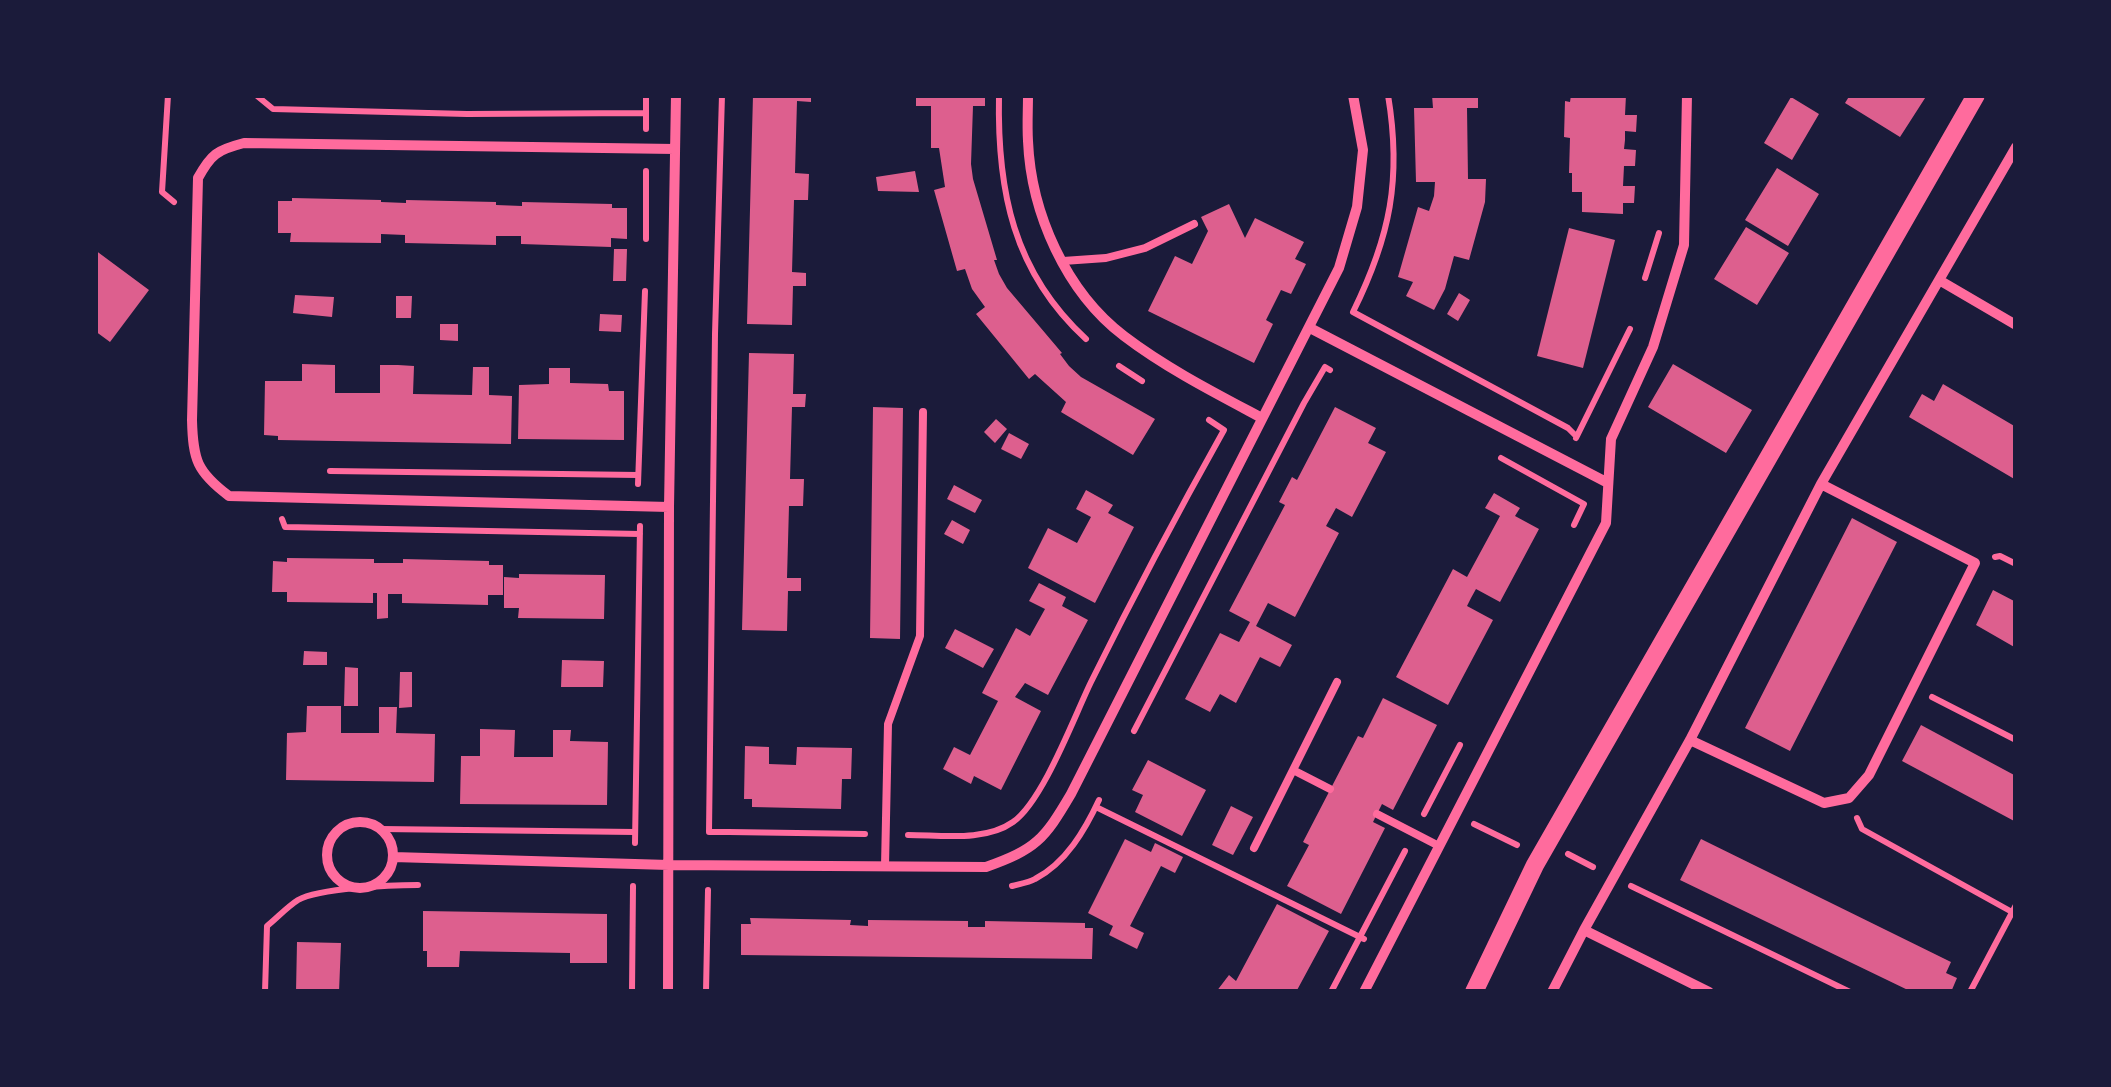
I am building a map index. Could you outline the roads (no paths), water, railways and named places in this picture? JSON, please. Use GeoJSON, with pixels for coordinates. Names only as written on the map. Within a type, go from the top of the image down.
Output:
{"type":"FeatureCollection","features":[{"type":"Feature","properties":{"kind":"street"},"geometry":{"type":"LineString","coordinates":[[668,992],[676,95]]}},
{"type":"Feature","properties":{"kind":"street"},"geometry":{"type":"LineString","coordinates":[[1028,95],[1028,144],[1036,189],[1050,238],[1080,291],[1121,334],[1191,380],[1262,418]]}},
{"type":"Feature","properties":{"kind":"street"},"geometry":{"type":"LineString","coordinates":[[394,857],[669,865],[986,867],[1022,854],[1050,830],[1070,794],[1339,268],[1357,208],[1363,150],[1354,95]]}},
{"type":"Feature","properties":{"kind":"street"},"geometry":{"type":"LineString","coordinates":[[1364,992],[1606,523],[1611,440],[1653,346],[1684,244],[1686,95]]}},
{"type":"Feature","properties":{"kind":"street"},"geometry":{"type":"LineString","coordinates":[[1474,992],[1544,850],[1976,95]]}},
{"type":"Feature","properties":{"kind":"street"},"geometry":{"type":"LineString","coordinates":[[670,507],[229,496],[206,480],[193,451],[192,420],[198,178],[208,158],[225,148],[244,143],[675,149]]}},
{"type":"Feature","properties":{"kind":"street"},"geometry":{"type":"LineString","coordinates":[[1552,992],[1690,740],[1821,484],[2016,147]]}},
{"type":"Feature","properties":{"kind":"street"},"geometry":{"type":"LineString","coordinates":[[1939,280],[2016,324]]}},
{"type":"Feature","properties":{"kind":"street"},"geometry":{"type":"LineString","coordinates":[[1310,328],[1608,483]]}},
{"type":"Feature","properties":{"kind":"street"},"geometry":{"type":"LineString","coordinates":[[1690,740],[1824,803],[1849,798],[1870,775],[1975,563],[1821,484]]}},
{"type":"Feature","properties":{"kind":"street"},"geometry":{"type":"LineString","coordinates":[[351,823],[372,824],[381,829],[394,857],[385,878],[364,889],[342,884],[328,866],[326,854],[328,844],[341,827],[351,823]]}},
{"type":"Feature","properties":{"kind":"street"},"geometry":{"type":"LineString","coordinates":[[1584,930],[1709,992]]}},
{"type":"Feature","properties":{"kind":"lane"},"geometry":{"type":"LineString","coordinates":[[1063,262],[1106,258],[1145,248],[1194,224]]}},
{"type":"Feature","properties":{"kind":"lane"},"geometry":{"type":"LineString","coordinates":[[885,866],[888,724],[920,636],[924,412]]}},
{"type":"Feature","properties":{"kind":"lane"},"geometry":{"type":"LineString","coordinates":[[1254,848],[1337,682]]}},
{"type":"Feature","properties":{"kind":"lane"},"geometry":{"type":"LineString","coordinates":[[1293,770],[1330,789]]}},
{"type":"Feature","properties":{"kind":"lane"},"geometry":{"type":"LineString","coordinates":[[1378,814],[1439,846]]}}]}
